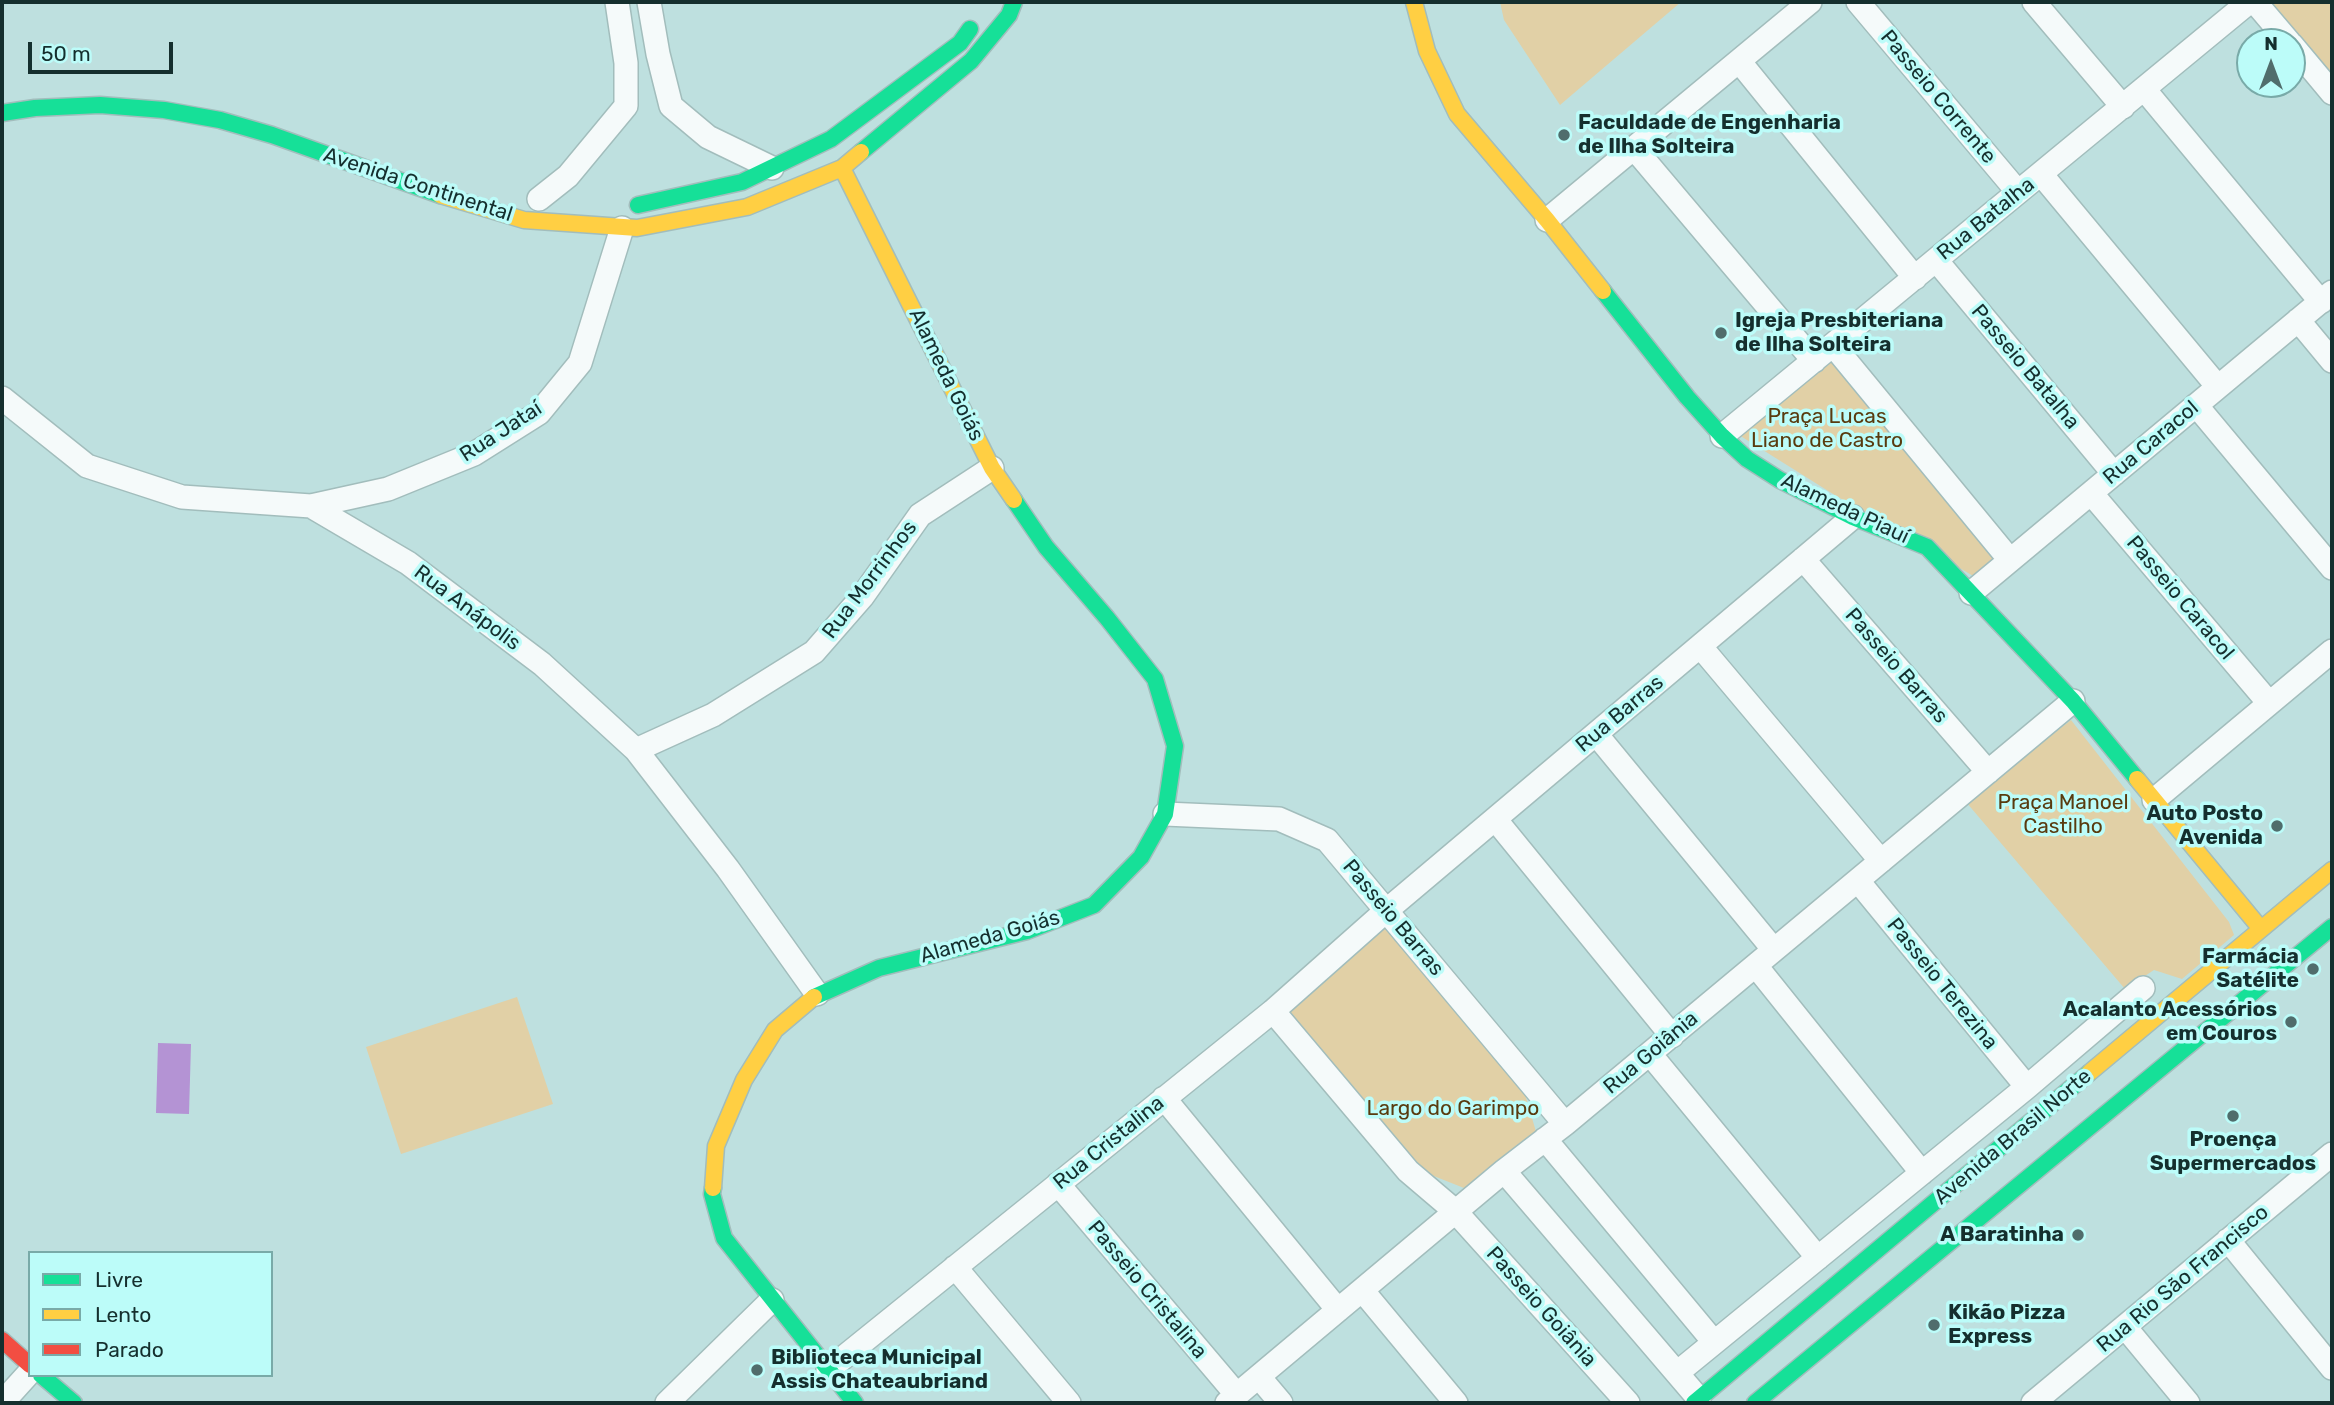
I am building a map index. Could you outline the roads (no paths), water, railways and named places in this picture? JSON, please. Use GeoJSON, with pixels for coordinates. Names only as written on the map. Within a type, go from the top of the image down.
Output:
{"type":"FeatureCollection","features":[{"type":"Feature","properties":{"kind":"street"},"geometry":{"type":"LineString","coordinates":[[532,198],[568,176],[626,106],[626,73],[617,2]]}},
{"type":"Feature","properties":{"kind":"street"},"geometry":{"type":"LineString","coordinates":[[649,2],[661,69],[671,106],[708,137],[772,167]]}},
{"type":"Feature","properties":{"kind":"street","name":"Avenida Continental"},"geometry":{"type":"LineString","coordinates":[[2,113],[36,107],[100,105],[164,110],[209,118],[272,135],[457,201],[511,216],[524,219],[621,217],[637,228],[747,207],[842,167],[971,61],[1009,15],[1014,2]]}},
{"type":"Feature","properties":{"kind":"street","name":"Alameda Piauí"},"geometry":{"type":"LineString","coordinates":[[1414,2],[1427,51],[1457,114],[1548,220],[1687,397],[1722,436],[1747,459],[1780,480],[1853,517],[1927,547],[2073,701],[2261,929]]}},
{"type":"Feature","properties":{"kind":"street"},"geometry":{"type":"LineString","coordinates":[[1548,220],[1811,2]]}},
{"type":"Feature","properties":{"kind":"street","name":"Passeio Corrente"},"geometry":{"type":"LineString","coordinates":[[1858,2],[2018,192]]}},
{"type":"Feature","properties":{"kind":"street"},"geometry":{"type":"LineString","coordinates":[[2034,2],[2123,107]]}},
{"type":"Feature","properties":{"kind":"street","name":"Rua Batalha"},"geometry":{"type":"LineString","coordinates":[[1722,436],[2249,2]]}},
{"type":"Feature","properties":{"kind":"street"},"geometry":{"type":"LineString","coordinates":[[2255,2],[2277,28]]}},
{"type":"Feature","properties":{"kind":"street","name":"Avenida Continental"},"geometry":{"type":"LineString","coordinates":[[621,217],[632,206],[742,182],[831,139],[960,43],[980,14]]}},
{"type":"Feature","properties":{"kind":"street"},"geometry":{"type":"LineString","coordinates":[[1739,61],[1915,278]]}},
{"type":"Feature","properties":{"kind":"street"},"geometry":{"type":"LineString","coordinates":[[2306,63],[2332,93]]}},
{"type":"Feature","properties":{"kind":"street"},"geometry":{"type":"LineString","coordinates":[[626,73],[661,69]]}},
{"type":"Feature","properties":{"kind":"street"},"geometry":{"type":"LineString","coordinates":[[2144,89],[2327,297]]}},
{"type":"Feature","properties":{"kind":"street","name":"Avenida Continental"},"geometry":{"type":"LineString","coordinates":[[2,99],[34,93],[101,91],[166,96],[223,106],[276,121],[395,165],[421,171]]}},
{"type":"Feature","properties":{"kind":"street"},"geometry":{"type":"LineString","coordinates":[[1634,148],[1814,361]]}},
{"type":"Feature","properties":{"kind":"street","name":"Alameda Goiás"},"geometry":{"type":"LineString","coordinates":[[842,167],[992,468],[1046,547],[1107,618],[1155,680],[1175,746],[1165,814],[1141,857],[1094,905],[1027,931],[879,968],[817,994],[775,1030],[744,1080],[716,1146],[712,1194],[724,1238],[855,1403]]}},
{"type":"Feature","properties":{"kind":"street"},"geometry":{"type":"LineString","coordinates":[[2041,174],[2218,387]]}},
{"type":"Feature","properties":{"kind":"street","name":"Avenida Continental"},"geometry":{"type":"LineString","coordinates":[[532,198],[563,202]]}},
{"type":"Feature","properties":{"kind":"street","name":"Rua Jataí"},"geometry":{"type":"LineString","coordinates":[[311,506],[388,489],[474,454],[539,412],[580,363],[621,217]]}},
{"type":"Feature","properties":{"kind":"street","name":"Passeio Batalha"},"geometry":{"type":"LineString","coordinates":[[1936,260],[2114,474]]}},
{"type":"Feature","properties":{"kind":"street","name":"Rua Caracol"},"geometry":{"type":"LineString","coordinates":[[1971,593],[2327,297]]}},
{"type":"Feature","properties":{"kind":"street"},"geometry":{"type":"LineString","coordinates":[[2298,320],[2332,361]]}},
{"type":"Feature","properties":{"kind":"street"},"geometry":{"type":"LineString","coordinates":[[1833,345],[2010,560]]}},
{"type":"Feature","properties":{"kind":"street","name":"Rua Anápolis"},"geometry":{"type":"LineString","coordinates":[[2,398],[87,466],[182,497],[311,506],[408,563],[542,664],[636,750],[728,869],[817,994]]}},
{"type":"Feature","properties":{"kind":"street"},"geometry":{"type":"LineString","coordinates":[[2196,405],[2332,568]]}},
{"type":"Feature","properties":{"kind":"street","name":"Rua Morrinhos"},"geometry":{"type":"LineString","coordinates":[[636,750],[713,715],[814,652],[862,597],[920,514],[992,468]]}},
{"type":"Feature","properties":{"kind":"street","name":"Passeio Caracol"},"geometry":{"type":"LineString","coordinates":[[2091,493],[2269,703]]}},
{"type":"Feature","properties":{"kind":"street","name":"Rua Barras"},"geometry":{"type":"LineString","coordinates":[[1387,910],[1853,517]]}},
{"type":"Feature","properties":{"kind":"street","name":"Passeio Barras"},"geometry":{"type":"LineString","coordinates":[[1803,559],[1988,772]]}},
{"type":"Feature","properties":{"kind":"street"},"geometry":{"type":"LineString","coordinates":[[1700,646],[1881,861]]}},
{"type":"Feature","properties":{"kind":"street"},"geometry":{"type":"LineString","coordinates":[[2154,800],[2332,651]]}},
{"type":"Feature","properties":{"kind":"street","name":"Rua Goiânia"},"geometry":{"type":"LineString","coordinates":[[1232,1399],[1455,1211],[1672,1036],[2073,701]]}},
{"type":"Feature","properties":{"kind":"street"},"geometry":{"type":"LineString","coordinates":[[1595,734],[1774,950]]}},
{"type":"Feature","properties":{"kind":"street","name":"Passeio Barras"},"geometry":{"type":"LineString","coordinates":[[1165,814],[1279,819],[1327,840],[1565,1124]]}},
{"type":"Feature","properties":{"kind":"street"},"geometry":{"type":"LineString","coordinates":[[1495,819],[1672,1036]]}},
{"type":"Feature","properties":{"kind":"street","name":"Avenida Brasil Norte"},"geometry":{"type":"LineString","coordinates":[[1697,1401],[2332,870]]}},
{"type":"Feature","properties":{"kind":"street","name":"Passeio Terezina"},"geometry":{"type":"LineString","coordinates":[[1857,881],[2027,1087]]}},
{"type":"Feature","properties":{"kind":"street","name":"Rua Cristalina"},"geometry":{"type":"LineString","coordinates":[[828,1370],[1273,1011],[1387,910]]}},
{"type":"Feature","properties":{"kind":"street","name":"Avenida Brasil Norte"},"geometry":{"type":"LineString","coordinates":[[1755,1403],[2332,927]]}},
{"type":"Feature","properties":{"kind":"street"},"geometry":{"type":"LineString","coordinates":[[1756,966],[1922,1173]]}},
{"type":"Feature","properties":{"kind":"street"},"geometry":{"type":"LineString","coordinates":[[1677,1373],[2027,1087],[2143,988]]}},
{"type":"Feature","properties":{"kind":"street"},"geometry":{"type":"LineString","coordinates":[[1273,1011],[1408,1171],[1455,1211]]}},
{"type":"Feature","properties":{"kind":"street"},"geometry":{"type":"LineString","coordinates":[[1650,1054],[1818,1258]]}},
{"type":"Feature","properties":{"kind":"street"},"geometry":{"type":"LineString","coordinates":[[1164,1098],[1338,1310]]}},
{"type":"Feature","properties":{"kind":"street"},"geometry":{"type":"LineString","coordinates":[[1545,1139],[1714,1342]]}},
{"type":"Feature","properties":{"kind":"street","name":"Rua Rio São Francisco"},"geometry":{"type":"LineString","coordinates":[[2033,1403],[2331,1157]]}},
{"type":"Feature","properties":{"kind":"street"},"geometry":{"type":"LineString","coordinates":[[1504,1171],[1677,1373],[1697,1401]]}},
{"type":"Feature","properties":{"kind":"street","name":"Passeio Cristalina"},"geometry":{"type":"LineString","coordinates":[[1058,1184],[1232,1399]]}},
{"type":"Feature","properties":{"kind":"street","name":"Passeio Goiânia"},"geometry":{"type":"LineString","coordinates":[[1455,1211],[1628,1403]]}},
{"type":"Feature","properties":{"kind":"street"},"geometry":{"type":"LineString","coordinates":[[2228,1240],[2332,1368]]}},
{"type":"Feature","properties":{"kind":"street"},"geometry":{"type":"LineString","coordinates":[[955,1267],[1069,1403]]}},
{"type":"Feature","properties":{"kind":"street"},"geometry":{"type":"LineString","coordinates":[[1362,1290],[1456,1403]]}},
{"type":"Feature","properties":{"kind":"street"},"geometry":{"type":"LineString","coordinates":[[667,1403],[772,1300]]}},
{"type":"Feature","properties":{"kind":"street"},"geometry":{"type":"LineString","coordinates":[[2125,1327],[2188,1403]]}},
{"type":"Feature","properties":{"kind":"street"},"geometry":{"type":"LineString","coordinates":[[2,1340],[28,1363]]}},
{"type":"Feature","properties":{"kind":"street"},"geometry":{"type":"LineString","coordinates":[[2,1403],[28,1374]]}},
{"type":"Feature","properties":{"kind":"street"},"geometry":{"type":"LineString","coordinates":[[43,1377],[74,1403]]}},
{"type":"Feature","properties":{"kind":"street"},"geometry":{"type":"LineString","coordinates":[[1259,1377],[1281,1403]]}},
{"type":"Feature","properties":{"kind":"place","name":"Faculdade de Engenharia de Ilha Solteira"},"geometry":{"type":"Point","coordinates":[1564,135]}},
{"type":"Feature","properties":{"kind":"place","name":"Igreja Presbiteriana de Ilha Solteira"},"geometry":{"type":"Point","coordinates":[1721,333]}},
{"type":"Feature","properties":{"kind":"place","name":"Auto Posto Avenida"},"geometry":{"type":"Point","coordinates":[2277,826]}},
{"type":"Feature","properties":{"kind":"place","name":"Farmácia Satélite"},"geometry":{"type":"Point","coordinates":[2313,969]}},
{"type":"Feature","properties":{"kind":"place","name":"Acalanto Acessórios em Couros"},"geometry":{"type":"Point","coordinates":[2291,1022]}},
{"type":"Feature","properties":{"kind":"place","name":"Proença Supermercados"},"geometry":{"type":"Point","coordinates":[2233,1116]}},
{"type":"Feature","properties":{"kind":"place","name":"A Baratinha"},"geometry":{"type":"Point","coordinates":[2078,1235]}},
{"type":"Feature","properties":{"kind":"place","name":"Kikão Pizza Express"},"geometry":{"type":"Point","coordinates":[1934,1325]}},
{"type":"Feature","properties":{"kind":"place","name":"Biblioteca Municipal Assis Chateaubriand"},"geometry":{"type":"Point","coordinates":[757,1370]}},
{"type":"Feature","properties":{"kind":"park label","name":"Praça Lucas Liano de Castro"},"geometry":{"type":"Point","coordinates":[1827,429]}},
{"type":"Feature","properties":{"kind":"park label","name":"Praça Manoel Castilho"},"geometry":{"type":"Point","coordinates":[2063,815]}},
{"type":"Feature","properties":{"kind":"park label","name":"Largo do Garimpo"},"geometry":{"type":"Point","coordinates":[1453,1109]}}]}
